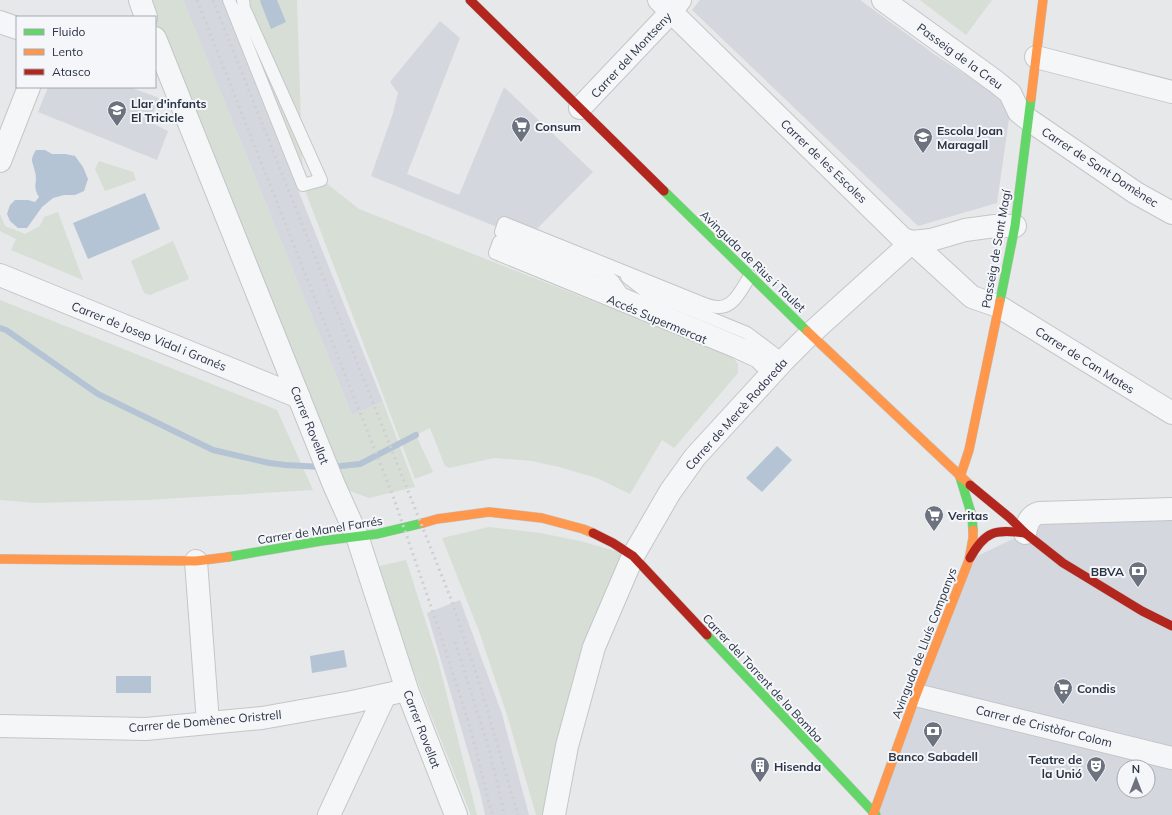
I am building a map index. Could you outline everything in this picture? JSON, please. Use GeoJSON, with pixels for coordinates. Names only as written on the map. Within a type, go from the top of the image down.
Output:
{"type":"FeatureCollection","features":[{"type":"Feature","properties":{"kind":"street"},"geometry":{"type":"LineString","coordinates":[[140,0],[146,16]]}},
{"type":"Feature","properties":{"kind":"street","name":"Avinguda de Rius i Taulet"},"geometry":{"type":"LineString","coordinates":[[470,0],[750,276],[960,477],[1023,522],[1064,563],[1142,611],[1172,626]]}},
{"type":"Feature","properties":{"kind":"street","name":"Passeig de la Creu"},"geometry":{"type":"LineString","coordinates":[[884,0],[1010,93],[1019,112],[1028,120]]}},
{"type":"Feature","properties":{"kind":"street","name":"Passeig de Sant Magí"},"geometry":{"type":"LineString","coordinates":[[960,477],[969,450],[1015,226],[1043,0]]}},
{"type":"Feature","properties":{"kind":"street","name":"Carrer del Montseny"},"geometry":{"type":"LineString","coordinates":[[580,108],[670,4]]}},
{"type":"Feature","properties":{"kind":"street","name":"Carrer de les Escoles"},"geometry":{"type":"LineString","coordinates":[[670,4],[903,239],[912,242],[972,297],[998,306]]}},
{"type":"Feature","properties":{"kind":"street"},"geometry":{"type":"LineString","coordinates":[[0,22],[16,28]]}},
{"type":"Feature","properties":{"kind":"street","name":"Carrer Rovellat"},"geometry":{"type":"LineString","coordinates":[[156,43],[165,84],[299,397],[334,485],[357,536],[408,690],[456,815]]}},
{"type":"Feature","properties":{"kind":"street"},"geometry":{"type":"LineString","coordinates":[[1036,57],[1172,92]]}},
{"type":"Feature","properties":{"kind":"street"},"geometry":{"type":"LineString","coordinates":[[0,161],[29,88]]}},
{"type":"Feature","properties":{"kind":"street","name":"Carrer de Sant Domènec"},"geometry":{"type":"LineString","coordinates":[[1028,120],[1136,193],[1172,213]]}},
{"type":"Feature","properties":{"kind":"street"},"geometry":{"type":"LineString","coordinates":[[912,242],[931,240],[965,230],[995,226],[1015,226]]}},
{"type":"Feature","properties":{"kind":"street","name":"Carrer de Mercè Rodoreda"},"geometry":{"type":"LineString","coordinates":[[554,815],[567,746],[594,647],[633,556],[670,492],[695,458],[779,366],[810,334],[912,242]]}},
{"type":"Feature","properties":{"kind":"street","name":"Carrer de Josep Vidal i Granés"},"geometry":{"type":"LineString","coordinates":[[0,275],[299,397]]}},
{"type":"Feature","properties":{"kind":"street","name":"Carrer de Can Mates"},"geometry":{"type":"LineString","coordinates":[[998,306],[1172,413]]}},
{"type":"Feature","properties":{"kind":"street","name":"Avinguda de Lluís Companys"},"geometry":{"type":"LineString","coordinates":[[874,814],[916,695],[969,560],[973,538],[972,516],[960,477]]}},
{"type":"Feature","properties":{"kind":"street"},"geometry":{"type":"LineString","coordinates":[[969,560],[980,542],[993,533],[1010,531],[1039,513],[1172,509]]}},
{"type":"Feature","properties":{"kind":"street","name":"Carrer de Manel Farrés"},"geometry":{"type":"LineString","coordinates":[[0,558],[196,561],[230,557],[321,541],[377,534],[437,519],[490,512],[542,518],[583,529],[613,543],[633,556]]}},
{"type":"Feature","properties":{"kind":"street","name":"Carrer del Torrent de la Bomba"},"geometry":{"type":"LineString","coordinates":[[633,556],[874,814]]}},
{"type":"Feature","properties":{"kind":"street"},"geometry":{"type":"LineString","coordinates":[[196,561],[208,723]]}},
{"type":"Feature","properties":{"kind":"street","name":"Carrer de Domènec Oristrell"},"geometry":{"type":"LineString","coordinates":[[0,726],[146,729],[262,718],[408,690]]}},
{"type":"Feature","properties":{"kind":"street"},"geometry":{"type":"LineString","coordinates":[[329,815],[384,695]]}},
{"type":"Feature","properties":{"kind":"street","name":"Carrer de Cristòfor Colom"},"geometry":{"type":"LineString","coordinates":[[916,695],[1172,758]]}},
{"type":"Feature","properties":{"kind":"lane"},"geometry":{"type":"LineString","coordinates":[[229,0],[303,185],[321,180],[244,8],[243,0]]}},
{"type":"Feature","properties":{"kind":"lane"},"geometry":{"type":"LineString","coordinates":[[750,276],[733,301],[718,308],[702,303],[504,223],[501,232],[603,273],[613,282],[620,292],[754,349],[779,366]]}},
{"type":"Feature","properties":{"kind":"lane","name":"Accés Supermercat"},"geometry":{"type":"LineString","coordinates":[[620,292],[543,266],[740,353],[756,361],[761,366],[779,366]]}},
{"type":"Feature","properties":{"kind":"lane"},"geometry":{"type":"LineString","coordinates":[[618,269],[645,291],[747,333],[779,366]]}},
{"type":"Feature","properties":{"kind":"shaded area"},"geometry":{"type":"Polygon","coordinates":[[[146,0],[183,0],[352,415],[383,402],[415,487],[369,498],[342,488],[156,25],[156,16],[152,16],[146,0]]]}},
{"type":"Feature","properties":{"kind":"shaded area"},"geometry":{"type":"Polygon","coordinates":[[[183,0],[222,0],[383,402],[352,415],[183,0]]]}},
{"type":"Feature","properties":{"kind":"shaded area"},"geometry":{"type":"Polygon","coordinates":[[[229,0],[297,0],[303,184],[321,179],[359,209],[732,356],[738,364],[738,373],[674,448],[662,440],[630,494],[597,478],[532,461],[494,458],[449,468],[445,466],[430,428],[416,435],[433,472],[415,479],[303,185],[229,0]]]}},
{"type":"Feature","properties":{"kind":"shaded area","name":"Escola Joan Maragall"},"geometry":{"type":"Polygon","coordinates":[[[700,0],[860,0],[934,54],[1011,105],[997,203],[918,226],[692,10],[700,0]]]}},
{"type":"Feature","properties":{"kind":"shaded area"},"geometry":{"type":"Polygon","coordinates":[[[920,0],[992,0],[966,35],[920,0]]]}},
{"type":"Feature","properties":{"kind":"shaded area","name":"Consum"},"geometry":{"type":"Polygon","coordinates":[[[440,21],[460,38],[407,174],[459,195],[504,87],[593,172],[527,239],[371,176],[393,113],[398,93],[390,82],[440,21]]]}},
{"type":"Feature","properties":{"kind":"shaded area","name":"Llar d'infants El Tricicle"},"geometry":{"type":"Polygon","coordinates":[[[48,88],[133,88],[159,98],[150,122],[168,131],[157,160],[38,112],[48,88]]]}},
{"type":"Feature","properties":{"kind":"shaded area"},"geometry":{"type":"Polygon","coordinates":[[[99,161],[133,172],[136,180],[105,191],[95,169],[99,161]]]}},
{"type":"Feature","properties":{"kind":"shaded area"},"geometry":{"type":"Polygon","coordinates":[[[58,212],[83,280],[11,250],[16,239],[0,231],[0,214],[5,226],[25,234],[40,226],[44,217],[58,212]]]}},
{"type":"Feature","properties":{"kind":"shaded area"},"geometry":{"type":"Polygon","coordinates":[[[173,241],[189,279],[150,295],[144,293],[131,261],[173,241]]]}},
{"type":"Feature","properties":{"kind":"shaded area"},"geometry":{"type":"Polygon","coordinates":[[[0,300],[277,410],[313,490],[146,500],[36,503],[0,500],[0,300]]]}},
{"type":"Feature","properties":{"kind":"shaded area"},"geometry":{"type":"Polygon","coordinates":[[[1172,510],[1172,815],[873,815],[969,560],[1025,533],[1041,518],[1172,510]]]}},
{"type":"Feature","properties":{"kind":"shaded area"},"geometry":{"type":"Polygon","coordinates":[[[489,527],[540,533],[580,541],[633,556],[554,815],[536,815],[508,718],[479,631],[442,538],[489,527]]]}},
{"type":"Feature","properties":{"kind":"shaded area"},"geometry":{"type":"Polygon","coordinates":[[[406,560],[438,660],[477,815],[471,815],[377,580],[376,572],[380,566],[406,560]]]}},
{"type":"Feature","properties":{"kind":"shaded area"},"geometry":{"type":"Polygon","coordinates":[[[460,600],[502,714],[529,815],[485,815],[480,792],[427,613],[460,600]]]}},
{"type":"Feature","properties":{"kind":"water"},"geometry":{"type":"Polygon","coordinates":[[[277,0],[286,22],[271,29],[260,1],[277,0]]]}},
{"type":"Feature","properties":{"kind":"water"},"geometry":{"type":"Polygon","coordinates":[[[36,150],[45,150],[52,154],[75,156],[83,167],[88,179],[84,191],[75,195],[64,195],[53,198],[42,207],[27,228],[18,228],[10,221],[7,214],[10,205],[15,200],[28,200],[35,202],[39,197],[35,187],[36,176],[32,161],[36,150]]]}},
{"type":"Feature","properties":{"kind":"water"},"geometry":{"type":"Polygon","coordinates":[[[145,193],[160,229],[88,259],[73,223],[145,193]]]}},
{"type":"Feature","properties":{"kind":"water"},"geometry":{"type":"Polygon","coordinates":[[[777,446],[792,460],[762,492],[746,478],[777,446]]]}},
{"type":"Feature","properties":{"kind":"water"},"geometry":{"type":"Polygon","coordinates":[[[344,650],[347,667],[312,673],[310,656],[344,650]]]}},
{"type":"Feature","properties":{"kind":"water"},"geometry":{"type":"Polygon","coordinates":[[[116,676],[151,676],[151,693],[116,693],[116,676]]]}},
{"type":"Feature","properties":{"kind":"waterway"},"geometry":{"type":"LineString","coordinates":[[0,328],[6,330],[98,394],[213,450],[269,463],[322,467]]}},
{"type":"Feature","properties":{"kind":"waterway"},"geometry":{"type":"LineString","coordinates":[[331,467],[360,464],[416,435]]}},
{"type":"Feature","properties":{"kind":"railway"},"geometry":{"type":"LineString","coordinates":[[197,0],[393,496],[436,621],[471,730],[492,815]]}},
{"type":"Feature","properties":{"kind":"railway"},"geometry":{"type":"LineString","coordinates":[[213,0],[451,599],[480,685],[518,815]]}},
{"type":"Feature","properties":{"kind":"railway"},"geometry":{"type":"LineString","coordinates":[[455,642],[489,749],[505,815]]}},
{"type":"Feature","properties":{"kind":"traffic: fast"},"geometry":{"type":"LineString","coordinates":[[1000,301],[1015,226],[1031,98]]}},
{"type":"Feature","properties":{"kind":"traffic: fast"},"geometry":{"type":"LineString","coordinates":[[664,191],[807,331]]}},
{"type":"Feature","properties":{"kind":"traffic: fast"},"geometry":{"type":"LineString","coordinates":[[960,477],[972,516],[973,530]]}},
{"type":"Feature","properties":{"kind":"traffic: fast"},"geometry":{"type":"LineString","coordinates":[[228,557],[321,541],[377,534],[423,523]]}},
{"type":"Feature","properties":{"kind":"traffic: fast"},"geometry":{"type":"LineString","coordinates":[[707,635],[876,815]]}},
{"type":"Feature","properties":{"kind":"traffic: slow"},"geometry":{"type":"LineString","coordinates":[[1031,98],[1043,0]]}},
{"type":"Feature","properties":{"kind":"traffic: slow"},"geometry":{"type":"LineString","coordinates":[[960,477],[969,450],[1000,301]]}},
{"type":"Feature","properties":{"kind":"traffic: slow"},"geometry":{"type":"LineString","coordinates":[[807,331],[970,485]]}},
{"type":"Feature","properties":{"kind":"traffic: slow"},"geometry":{"type":"LineString","coordinates":[[423,523],[437,519],[489,512],[542,518],[593,533]]}},
{"type":"Feature","properties":{"kind":"traffic: slow"},"geometry":{"type":"LineString","coordinates":[[873,815],[916,695],[969,560],[973,530]]}},
{"type":"Feature","properties":{"kind":"traffic: slow"},"geometry":{"type":"LineString","coordinates":[[0,559],[196,561],[228,557]]}},
{"type":"Feature","properties":{"kind":"traffic: jam"},"geometry":{"type":"LineString","coordinates":[[470,0],[664,191]]}},
{"type":"Feature","properties":{"kind":"traffic: jam"},"geometry":{"type":"LineString","coordinates":[[970,485],[1010,518],[1025,533],[1063,563],[1142,611],[1172,626]]}},
{"type":"Feature","properties":{"kind":"traffic: jam"},"geometry":{"type":"LineString","coordinates":[[970,558],[981,542],[992,534],[1006,531],[1025,533]]}},
{"type":"Feature","properties":{"kind":"traffic: jam"},"geometry":{"type":"LineString","coordinates":[[593,533],[613,543],[633,556],[707,635]]}},
{"type":"Feature","properties":{"kind":"place","name":"Llar d'infants El Tricicle"},"geometry":{"type":"Point","coordinates":[117,127]}},
{"type":"Feature","properties":{"kind":"place","name":"Consum"},"geometry":{"type":"Point","coordinates":[521,143]}},
{"type":"Feature","properties":{"kind":"place","name":"Escola Joan Maragall"},"geometry":{"type":"Point","coordinates":[923,154]}},
{"type":"Feature","properties":{"kind":"place","name":"Veritas"},"geometry":{"type":"Point","coordinates":[934,532]}},
{"type":"Feature","properties":{"kind":"place","name":"BBVA"},"geometry":{"type":"Point","coordinates":[1138,588]}},
{"type":"Feature","properties":{"kind":"place","name":"Condis"},"geometry":{"type":"Point","coordinates":[1063,705]}},
{"type":"Feature","properties":{"kind":"place","name":"Banco Sabadell"},"geometry":{"type":"Point","coordinates":[933,748]}},
{"type":"Feature","properties":{"kind":"place","name":"Hisenda"},"geometry":{"type":"Point","coordinates":[760,783]}},
{"type":"Feature","properties":{"kind":"place","name":"Teatre de la Unió"},"geometry":{"type":"Point","coordinates":[1096,783]}}]}
